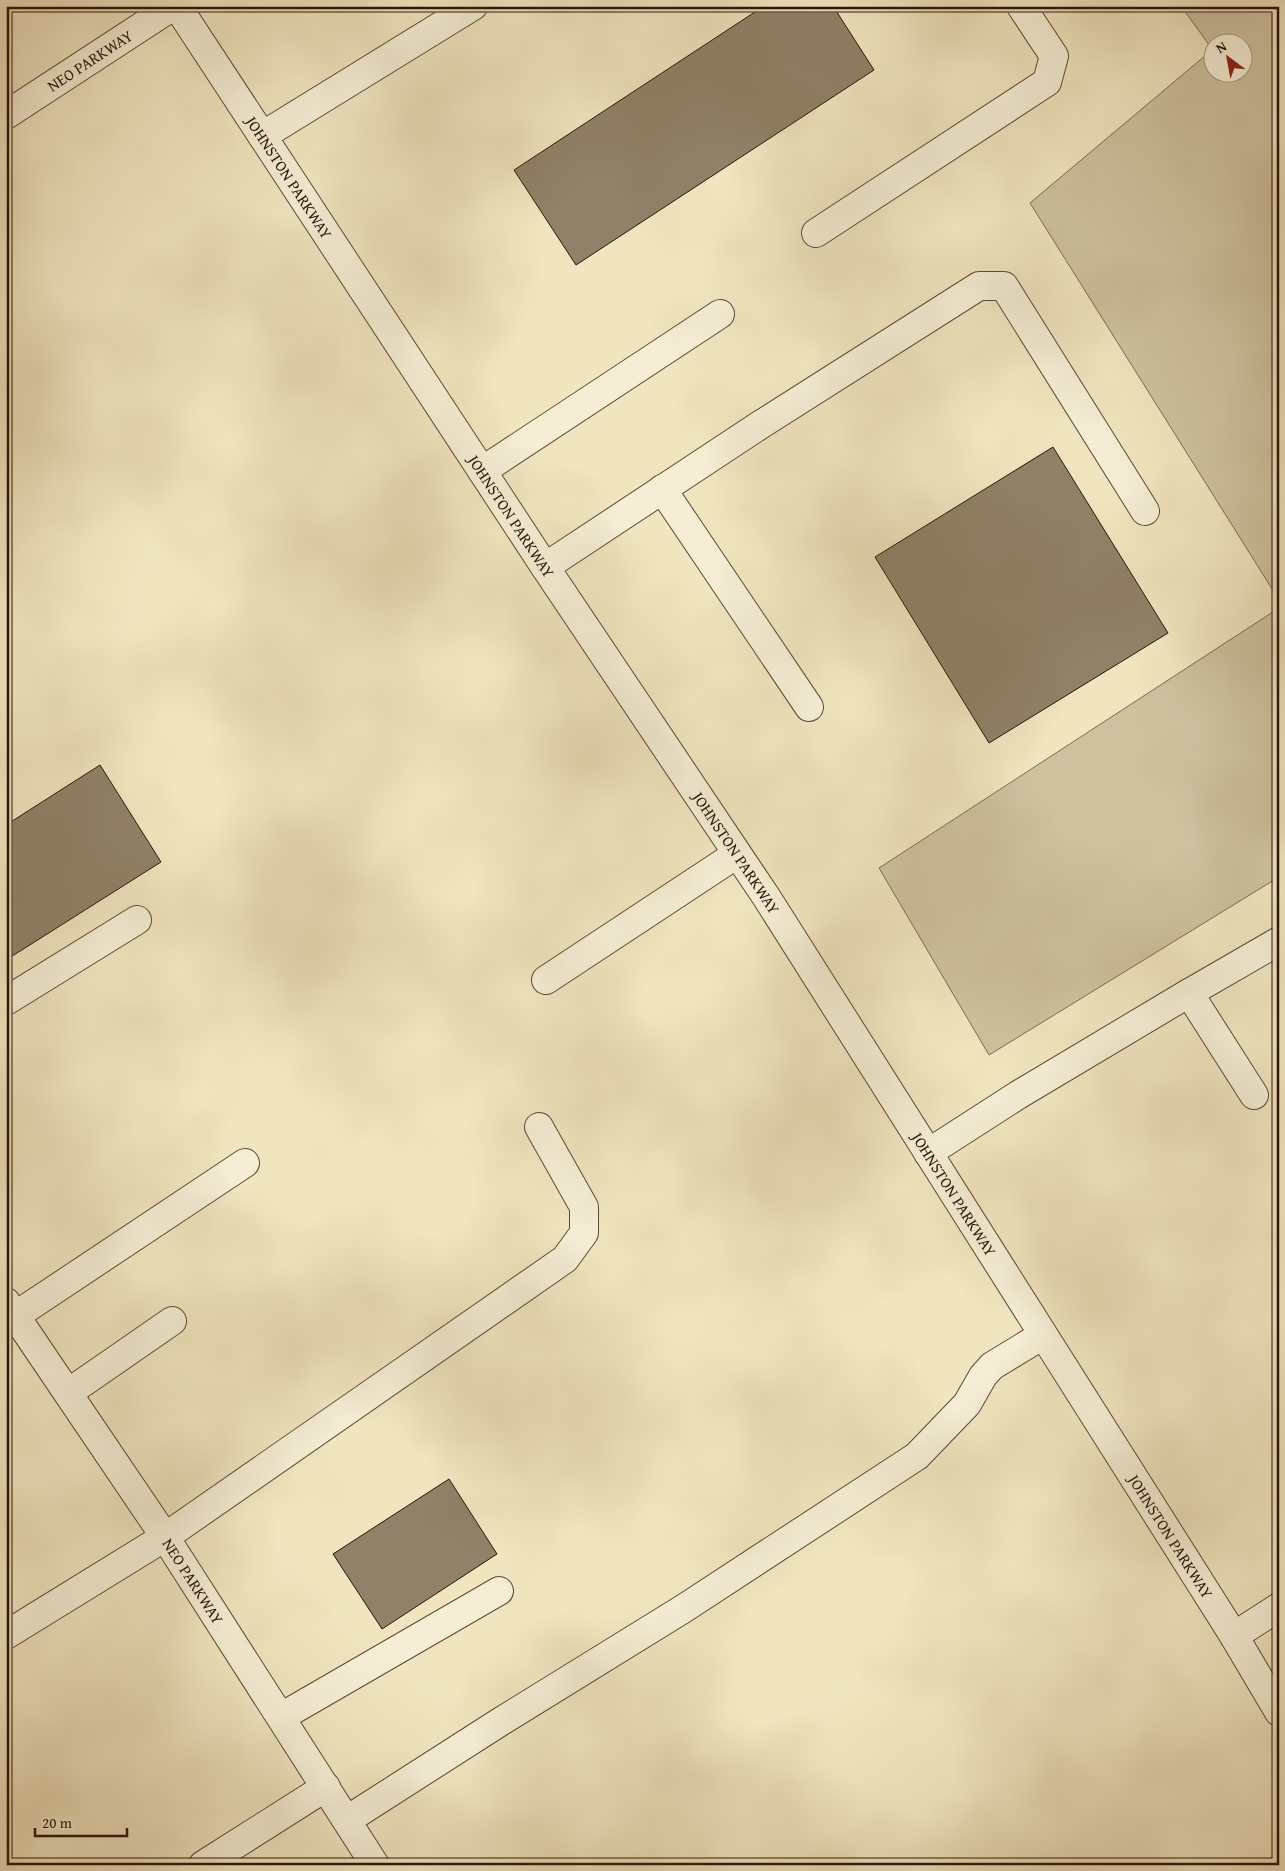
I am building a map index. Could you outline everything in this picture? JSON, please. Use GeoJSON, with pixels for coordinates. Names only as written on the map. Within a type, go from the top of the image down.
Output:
{"type":"FeatureCollection","features":[{"type":"Feature","properties":{"kind":"street","name":"NEO PARKWAY"},"geometry":{"type":"LineString","coordinates":[[6,115],[173,6]]}},
{"type":"Feature","properties":{"kind":"street","name":"JOHNSTON PARKWAY"},"geometry":{"type":"LineString","coordinates":[[177,6],[545,567],[737,854],[1234,1636],[1279,1712]]}},
{"type":"Feature","properties":{"kind":"street"},"geometry":{"type":"LineString","coordinates":[[262,136],[473,6]]}},
{"type":"Feature","properties":{"kind":"street"},"geometry":{"type":"LineString","coordinates":[[816,233],[1047,82],[1054,56],[1021,6]]}},
{"type":"Feature","properties":{"kind":"street"},"geometry":{"type":"LineString","coordinates":[[545,567],[662,489],[979,286],[1004,286],[1146,511]]}},
{"type":"Feature","properties":{"kind":"street"},"geometry":{"type":"LineString","coordinates":[[482,471],[720,314]]}},
{"type":"Feature","properties":{"kind":"street"},"geometry":{"type":"LineString","coordinates":[[662,489],[809,707]]}},
{"type":"Feature","properties":{"kind":"street"},"geometry":{"type":"LineString","coordinates":[[546,980],[737,854]]}},
{"type":"Feature","properties":{"kind":"street"},"geometry":{"type":"LineString","coordinates":[[6,1001],[137,920]]}},
{"type":"Feature","properties":{"kind":"street"},"geometry":{"type":"LineString","coordinates":[[928,1153],[1018,1095],[1279,940]]}},
{"type":"Feature","properties":{"kind":"street"},"geometry":{"type":"LineString","coordinates":[[1189,993],[1254,1095]]}},
{"type":"Feature","properties":{"kind":"street"},"geometry":{"type":"LineString","coordinates":[[6,1635],[165,1537],[565,1259],[584,1233],[584,1207],[538,1127]]}},
{"type":"Feature","properties":{"kind":"street"},"geometry":{"type":"LineString","coordinates":[[11,1309],[245,1163]]}},
{"type":"Feature","properties":{"kind":"street","name":"NEO PARKWAY"},"geometry":{"type":"LineString","coordinates":[[11,1309],[165,1537],[375,1865]]}},
{"type":"Feature","properties":{"kind":"street"},"geometry":{"type":"LineString","coordinates":[[68,1393],[172,1322]]}},
{"type":"Feature","properties":{"kind":"street"},"geometry":{"type":"LineString","coordinates":[[347,1820],[500,1722],[683,1610],[917,1456],[967,1404],[983,1376],[992,1366],[1043,1335]]}},
{"type":"Feature","properties":{"kind":"street"},"geometry":{"type":"LineString","coordinates":[[281,1717],[498,1591]]}},
{"type":"Feature","properties":{"kind":"street"},"geometry":{"type":"LineString","coordinates":[[1234,1636],[1279,1607]]}},
{"type":"Feature","properties":{"kind":"street"},"geometry":{"type":"LineString","coordinates":[[203,1865],[326,1787]]}},
{"type":"Feature","properties":{"kind":"shaded area"},"geometry":{"type":"Polygon","coordinates":[[[1181,6],[1279,6],[1279,600],[1030,203],[1202,58],[1202,82],[1252,82],[1252,32],[1202,32],[1202,35],[1181,6]]]}},
{"type":"Feature","properties":{"kind":"shaded area"},"geometry":{"type":"Polygon","coordinates":[[[1279,608],[1279,877],[989,1055],[879,868],[1279,608]]]}},
{"type":"Feature","properties":{"kind":"building"},"geometry":{"type":"Polygon","coordinates":[[[764,6],[833,6],[874,70],[576,265],[514,170],[764,6]]]}},
{"type":"Feature","properties":{"kind":"building"},"geometry":{"type":"Polygon","coordinates":[[[1053,447],[1168,633],[989,743],[875,557],[1053,447]]]}},
{"type":"Feature","properties":{"kind":"building"},"geometry":{"type":"Polygon","coordinates":[[[100,765],[161,862],[6,960],[6,825],[100,765]]]}},
{"type":"Feature","properties":{"kind":"building"},"geometry":{"type":"Polygon","coordinates":[[[449,1479],[497,1554],[382,1629],[333,1554],[449,1479]]]}}]}
